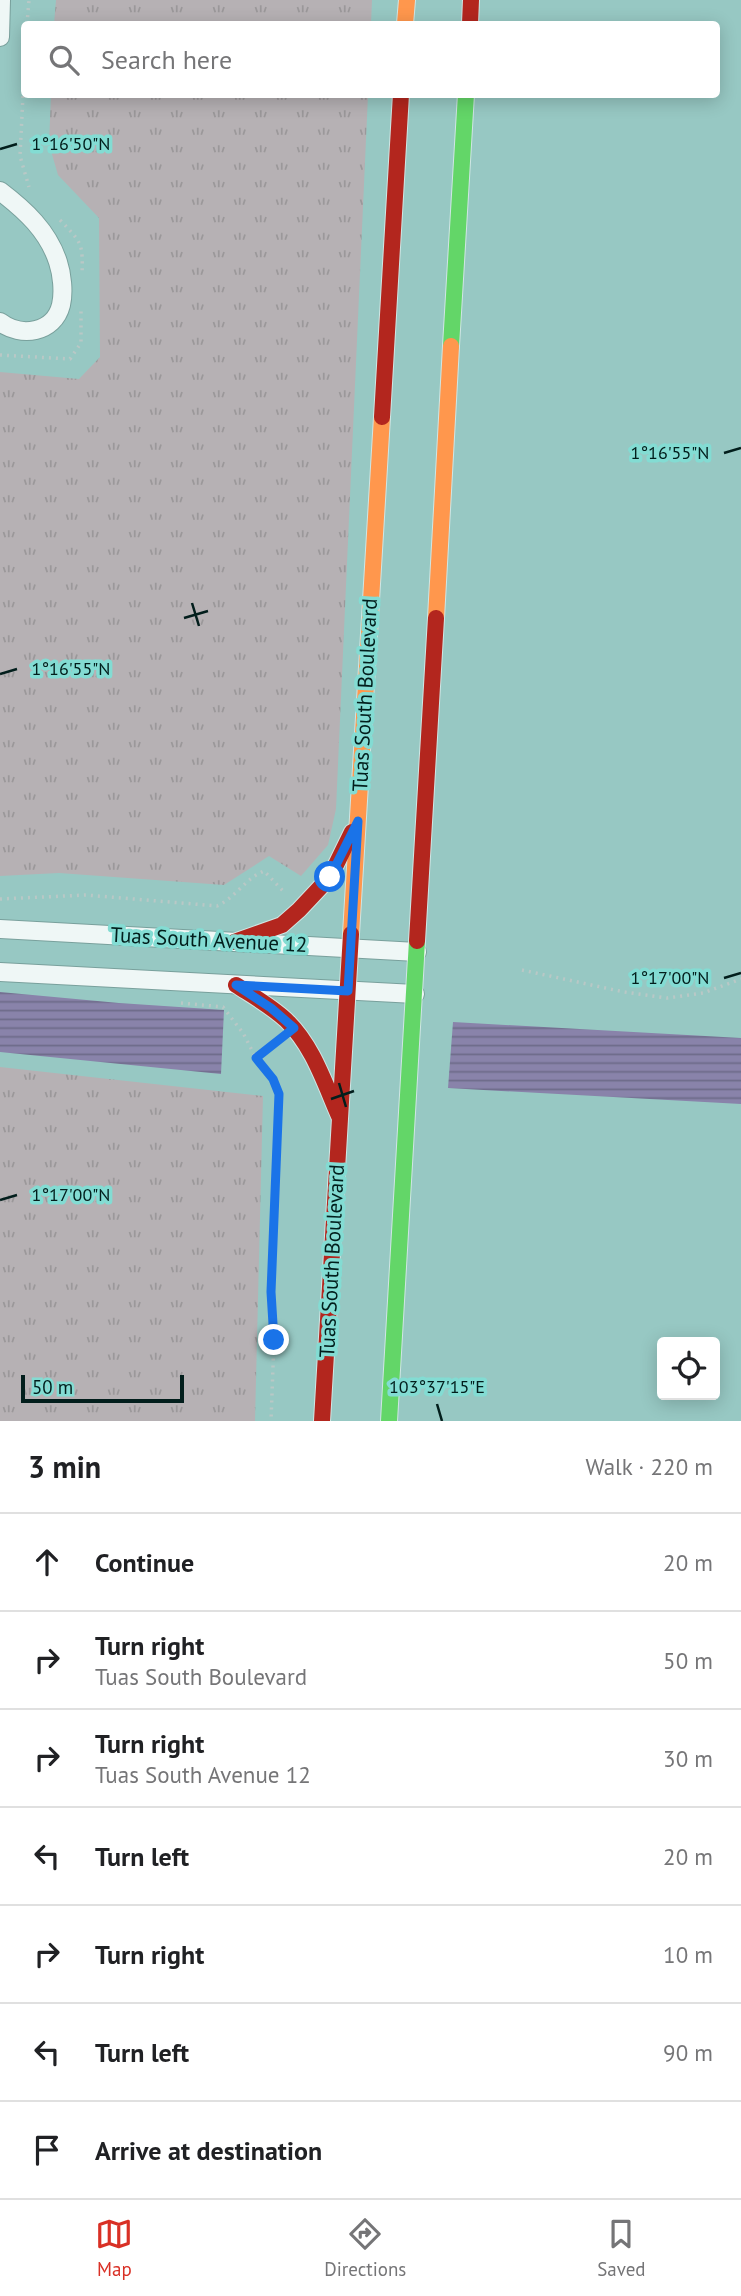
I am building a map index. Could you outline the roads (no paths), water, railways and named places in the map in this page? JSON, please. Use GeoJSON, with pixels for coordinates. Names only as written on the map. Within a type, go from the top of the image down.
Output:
{"type":"FeatureCollection","features":[{"type":"Feature","properties":{"kind":"main road"},"geometry":{"type":"LineString","coordinates":[[405,21],[407,0]]}},
{"type":"Feature","properties":{"kind":"main road"},"geometry":{"type":"LineString","coordinates":[[470,21],[471,0]]}},
{"type":"Feature","properties":{"kind":"main road","name":"Tuas South Boulevard"},"geometry":{"type":"LineString","coordinates":[[322,1421],[401,98]]}},
{"type":"Feature","properties":{"kind":"main road"},"geometry":{"type":"LineString","coordinates":[[388,1421],[466,98]]}},
{"type":"Feature","properties":{"kind":"main road"},"geometry":{"type":"LineString","coordinates":[[234,942],[282,925],[299,910],[330,877],[358,821]]}},
{"type":"Feature","properties":{"kind":"main road"},"geometry":{"type":"LineString","coordinates":[[236,985],[271,1008],[294,1028],[313,1059],[340,1118]]}},
{"type":"Feature","properties":{"kind":"street"},"geometry":{"type":"LineString","coordinates":[[0,37],[1,0]]}},
{"type":"Feature","properties":{"kind":"street"},"geometry":{"type":"LineString","coordinates":[[0,191],[26,211],[43,233],[58,262],[63,289],[61,306],[53,319],[42,329],[26,333],[9,329],[0,322]]}},
{"type":"Feature","properties":{"kind":"street","name":"Tuas South Avenue 12"},"geometry":{"type":"LineString","coordinates":[[0,929],[417,952]]}},
{"type":"Feature","properties":{"kind":"street","name":"Tuas South Avenue 12"},"geometry":{"type":"LineString","coordinates":[[0,972],[415,995]]}}]}
